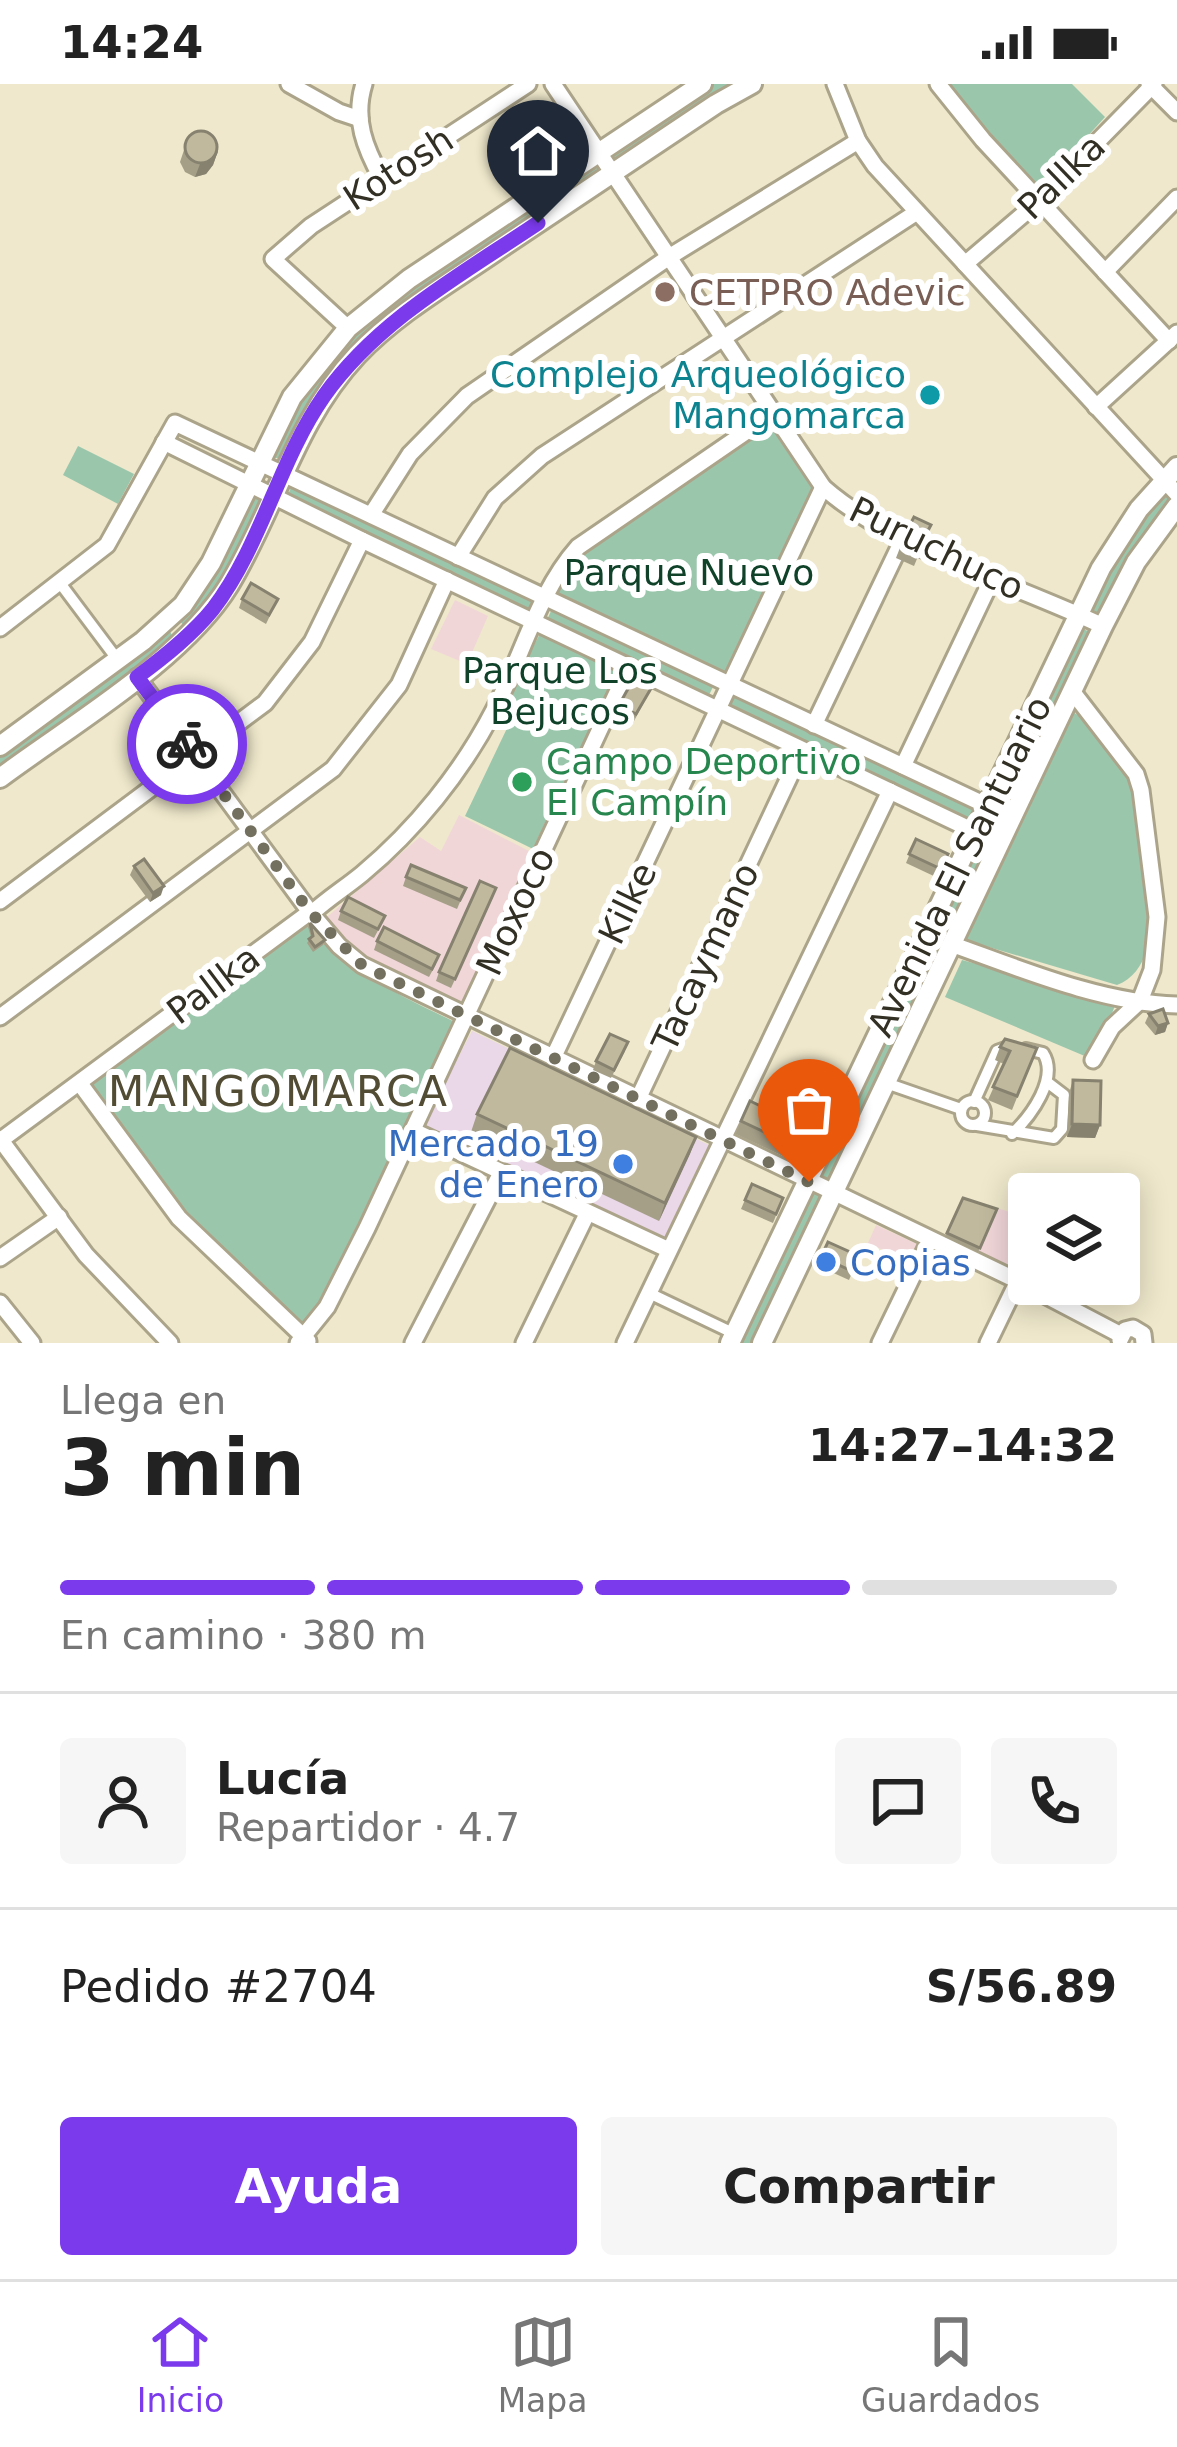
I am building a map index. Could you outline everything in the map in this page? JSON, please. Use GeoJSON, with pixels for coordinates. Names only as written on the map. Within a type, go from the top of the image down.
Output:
{"type":"FeatureCollection","features":[{"type":"Feature","properties":{"kind":"street"},"geometry":{"type":"LineString","coordinates":[[289,84],[360,119]]}},
{"type":"Feature","properties":{"kind":"street"},"geometry":{"type":"LineString","coordinates":[[364,84],[360,119],[367,152],[382,178]]}},
{"type":"Feature","properties":{"kind":"street","name":"Kotosh"},"geometry":{"type":"LineString","coordinates":[[348,328],[273,259],[311,226],[529,84]]}},
{"type":"Feature","properties":{"kind":"street","name":"Puruchuco"},"geometry":{"type":"LineString","coordinates":[[553,84],[823,487],[855,512],[904,537],[1103,626]]}},
{"type":"Feature","properties":{"kind":"street"},"geometry":{"type":"LineString","coordinates":[[0,746],[169,620],[197,588],[292,397],[348,328],[409,279],[703,84]]}},
{"type":"Feature","properties":{"kind":"street"},"geometry":{"type":"LineString","coordinates":[[0,778],[137,677],[213,608],[230,584],[322,399],[383,331],[613,172],[752,84]]}},
{"type":"Feature","properties":{"kind":"street"},"geometry":{"type":"LineString","coordinates":[[835,84],[858,142],[917,212],[1096,407],[1173,480]]}},
{"type":"Feature","properties":{"kind":"street"},"geometry":{"type":"LineString","coordinates":[[938,84],[952,106],[1039,201],[1173,337],[1096,407]]}},
{"type":"Feature","properties":{"kind":"street"},"geometry":{"type":"LineString","coordinates":[[1151,85],[1177,112]]}},
{"type":"Feature","properties":{"kind":"street","name":"Pallka"},"geometry":{"type":"LineString","coordinates":[[965,264],[1039,201],[1151,85]]}},
{"type":"Feature","properties":{"kind":"street"},"geometry":{"type":"LineString","coordinates":[[371,515],[410,454],[446,415],[669,257],[858,142]]}},
{"type":"Feature","properties":{"kind":"street"},"geometry":{"type":"LineString","coordinates":[[1105,272],[1177,198]]}},
{"type":"Feature","properties":{"kind":"street"},"geometry":{"type":"LineString","coordinates":[[458,557],[482,515],[508,483],[542,456],[917,212]]}},
{"type":"Feature","properties":{"kind":"street"},"geometry":{"type":"LineString","coordinates":[[536,622],[556,574],[578,547],[772,414]]}},
{"type":"Feature","properties":{"kind":"street"},"geometry":{"type":"LineString","coordinates":[[0,628],[107,545],[175,423],[1011,817]]}},
{"type":"Feature","properties":{"kind":"street"},"geometry":{"type":"LineString","coordinates":[[164,442],[999,843]]}},
{"type":"Feature","properties":{"kind":"street","name":"Avenida El Santuario"},"geometry":{"type":"LineString","coordinates":[[733,1338],[1079,615],[1116,544],[1173,480]]}},
{"type":"Feature","properties":{"kind":"street","name":"Kilke"},"geometry":{"type":"LineString","coordinates":[[553,1058],[823,487]]}},
{"type":"Feature","properties":{"kind":"street","name":"Avenida El Santuario"},"geometry":{"type":"LineString","coordinates":[[763,1343],[834,1193],[895,1087],[951,944],[1103,626],[1136,562],[1177,506]]}},
{"type":"Feature","properties":{"kind":"street"},"geometry":{"type":"LineString","coordinates":[[814,725],[904,537]]}},
{"type":"Feature","properties":{"kind":"street"},"geometry":{"type":"LineString","coordinates":[[0,901],[265,703],[292,672],[331,609],[362,540]]}},
{"type":"Feature","properties":{"kind":"street"},"geometry":{"type":"LineString","coordinates":[[903,766],[992,579]]}},
{"type":"Feature","properties":{"kind":"street"},"geometry":{"type":"LineString","coordinates":[[0,1018],[333,769],[399,685],[447,580]]}},
{"type":"Feature","properties":{"kind":"street"},"geometry":{"type":"LineString","coordinates":[[60,583],[117,659]]}},
{"type":"Feature","properties":{"kind":"street"},"geometry":{"type":"LineString","coordinates":[[169,620],[185,637]]}},
{"type":"Feature","properties":{"kind":"street","name":"Pallka"},"geometry":{"type":"LineString","coordinates":[[1,1140],[310,913],[403,837],[437,797],[495,709],[536,622]]}},
{"type":"Feature","properties":{"kind":"street","name":"Moxoco"},"geometry":{"type":"LineString","coordinates":[[304,1341],[334,1293],[414,1131],[628,667]]}},
{"type":"Feature","properties":{"kind":"street"},"geometry":{"type":"LineString","coordinates":[[137,677],[310,913],[362,965],[1008,1276]]}},
{"type":"Feature","properties":{"kind":"street"},"geometry":{"type":"LineString","coordinates":[[1072,691],[1129,760],[1142,790],[1157,942],[1139,1001],[1112,1027],[1093,1060]]}},
{"type":"Feature","properties":{"kind":"street","name":"Tacaymano"},"geometry":{"type":"LineString","coordinates":[[638,1099],[802,750]]}},
{"type":"Feature","properties":{"kind":"street"},"geometry":{"type":"LineString","coordinates":[[625,1343],[890,791]]}},
{"type":"Feature","properties":{"kind":"street"},"geometry":{"type":"LineString","coordinates":[[951,944],[1054,979],[1139,1001],[1177,1005]]}},
{"type":"Feature","properties":{"kind":"street"},"geometry":{"type":"LineString","coordinates":[[961,1111],[974,1102],[985,1072],[1003,1047],[1043,1053],[1050,1067],[1047,1082],[1012,1134]]}},
{"type":"Feature","properties":{"kind":"street"},"geometry":{"type":"LineString","coordinates":[[961,1111],[965,1123],[1046,1139],[1059,1134],[1064,1095],[1047,1082]]}},
{"type":"Feature","properties":{"kind":"street"},"geometry":{"type":"LineString","coordinates":[[81,1084],[179,1218],[304,1341]]}},
{"type":"Feature","properties":{"kind":"street"},"geometry":{"type":"LineString","coordinates":[[895,1087],[961,1111]]}},
{"type":"Feature","properties":{"kind":"street"},"geometry":{"type":"LineString","coordinates":[[974,1102],[985,1112],[977,1125]]}},
{"type":"Feature","properties":{"kind":"street"},"geometry":{"type":"LineString","coordinates":[[414,1131],[669,1250]]}},
{"type":"Feature","properties":{"kind":"street"},"geometry":{"type":"LineString","coordinates":[[1,1140],[86,1255],[170,1343]]}},
{"type":"Feature","properties":{"kind":"street"},"geometry":{"type":"LineString","coordinates":[[413,1343],[501,1173]]}},
{"type":"Feature","properties":{"kind":"street"},"geometry":{"type":"LineString","coordinates":[[524,1343],[587,1214]]}},
{"type":"Feature","properties":{"kind":"street"},"geometry":{"type":"LineString","coordinates":[[0,1258],[59,1217]]}},
{"type":"Feature","properties":{"kind":"street"},"geometry":{"type":"LineString","coordinates":[[880,1343],[930,1240]]}},
{"type":"Feature","properties":{"kind":"street"},"geometry":{"type":"LineString","coordinates":[[649,1293],[733,1338]]}},
{"type":"Feature","properties":{"kind":"street"},"geometry":{"type":"LineString","coordinates":[[988,1343],[1008,1302]]}},
{"type":"Feature","properties":{"kind":"street"},"geometry":{"type":"LineString","coordinates":[[0,1303],[32,1343]]}},
{"type":"Feature","properties":{"kind":"street"},"geometry":{"type":"LineString","coordinates":[[1060,1305],[1120,1339],[1129,1328],[1137,1329],[1144,1343]]}},
{"type":"Feature","properties":{"kind":"shaded area"},"geometry":{"type":"Polygon","coordinates":[[[455,600],[488,616],[467,664],[431,649],[455,600]]]}},
{"type":"Feature","properties":{"kind":"shaded area"},"geometry":{"type":"Polygon","coordinates":[[[459,815],[535,854],[464,1006],[372,960],[345,940],[327,917],[420,837],[441,851],[459,815]]]}},
{"type":"Feature","properties":{"kind":"shaded area"},"geometry":{"type":"Polygon","coordinates":[[[472,1031],[711,1146],[665,1241],[423,1125],[472,1031]]]}},
{"type":"Feature","properties":{"kind":"shaded area"},"geometry":{"type":"Polygon","coordinates":[[[962,1197],[1008,1211],[1008,1267],[944,1237],[962,1197]]]}},
{"type":"Feature","properties":{"kind":"shaded area"},"geometry":{"type":"Polygon","coordinates":[[[876,1225],[919,1245],[911,1263],[868,1243],[876,1225]]]}},
{"type":"Feature","properties":{"kind":"green space"},"geometry":{"type":"Polygon","coordinates":[[[713,84],[741,84],[614,163],[608,156],[611,150],[713,84]]]}},
{"type":"Feature","properties":{"kind":"green space"},"geometry":{"type":"Polygon","coordinates":[[[949,84],[1072,84],[1105,117],[1039,190],[949,84]]]}},
{"type":"Feature","properties":{"kind":"green space"},"geometry":{"type":"Polygon","coordinates":[[[593,163],[603,170],[394,315],[283,460],[270,456],[284,421],[369,316],[593,163]]]}},
{"type":"Feature","properties":{"kind":"green space","name":"Parque Nuevo"},"geometry":{"type":"Polygon","coordinates":[[[774,423],[818,486],[725,676],[556,596],[567,572],[593,546],[774,423]]]}},
{"type":"Feature","properties":{"kind":"green space"},"geometry":{"type":"Polygon","coordinates":[[[78,446],[134,474],[118,504],[63,475],[78,446]]]}},
{"type":"Feature","properties":{"kind":"green space"},"geometry":{"type":"Polygon","coordinates":[[[292,485],[532,599],[531,610],[286,499],[292,485]]]}},
{"type":"Feature","properties":{"kind":"green space"},"geometry":{"type":"Polygon","coordinates":[[[1166,493],[1172,497],[1171,504],[1103,614],[1089,613],[1131,528],[1166,493]]]}},
{"type":"Feature","properties":{"kind":"green space"},"geometry":{"type":"Polygon","coordinates":[[[249,494],[262,495],[263,501],[222,586],[184,626],[179,620],[249,494]]]}},
{"type":"Feature","properties":{"kind":"green space"},"geometry":{"type":"Polygon","coordinates":[[[551,611],[713,687],[707,699],[546,622],[551,611]]]}},
{"type":"Feature","properties":{"kind":"green space"},"geometry":{"type":"Polygon","coordinates":[[[1082,628],[1091,633],[1010,807],[1004,808],[997,804],[1082,628]]]}},
{"type":"Feature","properties":{"kind":"green space"},"geometry":{"type":"Polygon","coordinates":[[[169,629],[175,642],[0,771],[0,750],[169,629]]]}},
{"type":"Feature","properties":{"kind":"green space","name":"Parque Los Bejucos"},"geometry":{"type":"Polygon","coordinates":[[[542,630],[619,668],[621,675],[583,750],[579,749],[533,849],[465,816],[511,720],[537,730],[498,711],[542,630]]]}},
{"type":"Feature","properties":{"kind":"green space"},"geometry":{"type":"Polygon","coordinates":[[[733,692],[974,806],[975,819],[966,819],[725,704],[733,692]]]}},
{"type":"Feature","properties":{"kind":"green space"},"geometry":{"type":"Polygon","coordinates":[[[1073,712],[1102,736],[1124,766],[1142,830],[1150,935],[1139,967],[1117,985],[965,940],[1073,712]]]}},
{"type":"Feature","properties":{"kind":"green space"},"geometry":{"type":"Polygon","coordinates":[[[977,840],[991,848],[833,1181],[818,1177],[977,840]]]}},
{"type":"Feature","properties":{"kind":"green space"},"geometry":{"type":"Polygon","coordinates":[[[307,918],[358,968],[455,1022],[327,1294],[304,1329],[175,1208],[86,1086],[307,918]]]}},
{"type":"Feature","properties":{"kind":"green space"},"geometry":{"type":"Polygon","coordinates":[[[962,960],[1115,1005],[1087,1057],[945,997],[962,960]]]}},
{"type":"Feature","properties":{"kind":"green space"},"geometry":{"type":"Polygon","coordinates":[[[813,1190],[823,1198],[754,1343],[738,1343],[813,1190]]]}},
{"type":"Feature","properties":{"kind":"building"},"geometry":{"type":"Polygon","coordinates":[[[201,131],[212,136],[217,147],[212,158],[201,163],[190,158],[185,147],[190,136],[201,131]]]}},
{"type":"Feature","properties":{"kind":"building"},"geometry":{"type":"Polygon","coordinates":[[[575,147],[580,155],[570,162],[565,154],[575,147]]]}},
{"type":"Feature","properties":{"kind":"building"},"geometry":{"type":"Polygon","coordinates":[[[914,517],[931,525],[923,540],[906,532],[914,517]]]}},
{"type":"Feature","properties":{"kind":"building"},"geometry":{"type":"Polygon","coordinates":[[[251,583],[278,599],[269,615],[242,599],[251,583]]]}},
{"type":"Feature","properties":{"kind":"building"},"geometry":{"type":"Polygon","coordinates":[[[634,678],[653,685],[636,714],[619,705],[634,678]]]}},
{"type":"Feature","properties":{"kind":"building"},"geometry":{"type":"Polygon","coordinates":[[[916,839],[948,854],[941,869],[909,854],[916,839]]]}},
{"type":"Feature","properties":{"kind":"building"},"geometry":{"type":"Polygon","coordinates":[[[144,859],[164,886],[153,893],[134,866],[144,859]]]}},
{"type":"Feature","properties":{"kind":"building"},"geometry":{"type":"Polygon","coordinates":[[[411,865],[466,888],[460,900],[406,877],[411,865]]]}},
{"type":"Feature","properties":{"kind":"building"},"geometry":{"type":"Polygon","coordinates":[[[480,881],[496,888],[455,979],[439,972],[480,881]]]}},
{"type":"Feature","properties":{"kind":"building"},"geometry":{"type":"Polygon","coordinates":[[[348,897],[385,916],[378,929],[341,911],[348,897]]]}},
{"type":"Feature","properties":{"kind":"building"},"geometry":{"type":"Polygon","coordinates":[[[310,923],[325,940],[315,947],[309,939],[313,936],[310,923]]]}},
{"type":"Feature","properties":{"kind":"building"},"geometry":{"type":"Polygon","coordinates":[[[384,927],[439,955],[432,969],[377,941],[384,927]]]}},
{"type":"Feature","properties":{"kind":"building"},"geometry":{"type":"Polygon","coordinates":[[[1163,1009],[1168,1023],[1158,1026],[1149,1014],[1163,1009]]]}},
{"type":"Feature","properties":{"kind":"building"},"geometry":{"type":"Polygon","coordinates":[[[610,1034],[628,1042],[614,1070],[596,1061],[610,1034]]]}},
{"type":"Feature","properties":{"kind":"building"},"geometry":{"type":"Polygon","coordinates":[[[1005,1039],[1037,1048],[1017,1096],[993,1087],[1010,1051],[1000,1047],[1005,1039]]]}},
{"type":"Feature","properties":{"kind":"building"},"geometry":{"type":"Polygon","coordinates":[[[510,1048],[696,1137],[665,1203],[477,1114],[510,1048]]]}},
{"type":"Feature","properties":{"kind":"building"},"geometry":{"type":"Polygon","coordinates":[[[1073,1080],[1101,1081],[1100,1125],[1072,1124],[1073,1080]]]}},
{"type":"Feature","properties":{"kind":"building"},"geometry":{"type":"Polygon","coordinates":[[[750,1101],[816,1132],[807,1152],[741,1121],[750,1101]]]}},
{"type":"Feature","properties":{"kind":"building"},"geometry":{"type":"Polygon","coordinates":[[[752,1184],[783,1198],[776,1214],[745,1200],[752,1184]]]}},
{"type":"Feature","properties":{"kind":"building"},"geometry":{"type":"Polygon","coordinates":[[[963,1198],[997,1209],[980,1248],[947,1233],[963,1198]]]}},
{"type":"Feature","properties":{"kind":"building"},"geometry":{"type":"Polygon","coordinates":[[[828,1242],[859,1256],[852,1271],[821,1257],[828,1242]]]}},
{"type":"Feature","properties":{"kind":"way so far"},"geometry":{"type":"LineString","coordinates":[[187,744],[310,912],[362,965],[809,1182]]}},
{"type":"Feature","properties":{"kind":"place","name":"CETPRO Adevic"},"geometry":{"type":"Point","coordinates":[665,292]}},
{"type":"Feature","properties":{"kind":"place","name":"Complejo Arqueológico Mangomarca"},"geometry":{"type":"Point","coordinates":[930,395]}},
{"type":"Feature","properties":{"kind":"place","name":"Campo Deportivo El Campín"},"geometry":{"type":"Point","coordinates":[522,782]}},
{"type":"Feature","properties":{"kind":"place","name":"Mercado 19 de Enero"},"geometry":{"type":"Point","coordinates":[623,1164]}},
{"type":"Feature","properties":{"kind":"place","name":"Copias"},"geometry":{"type":"Point","coordinates":[826,1262]}},
{"type":"Feature","properties":{"kind":"district","name":"MANGOMARCA"},"geometry":{"type":"Point","coordinates":[279,1091]}},
{"type":"Feature","properties":{"kind":"route"},"geometry":{"type":"LineString","coordinates":[[187,744],[137,677],[201,622],[230,584],[322,399],[392,322],[538,223]]}}]}
